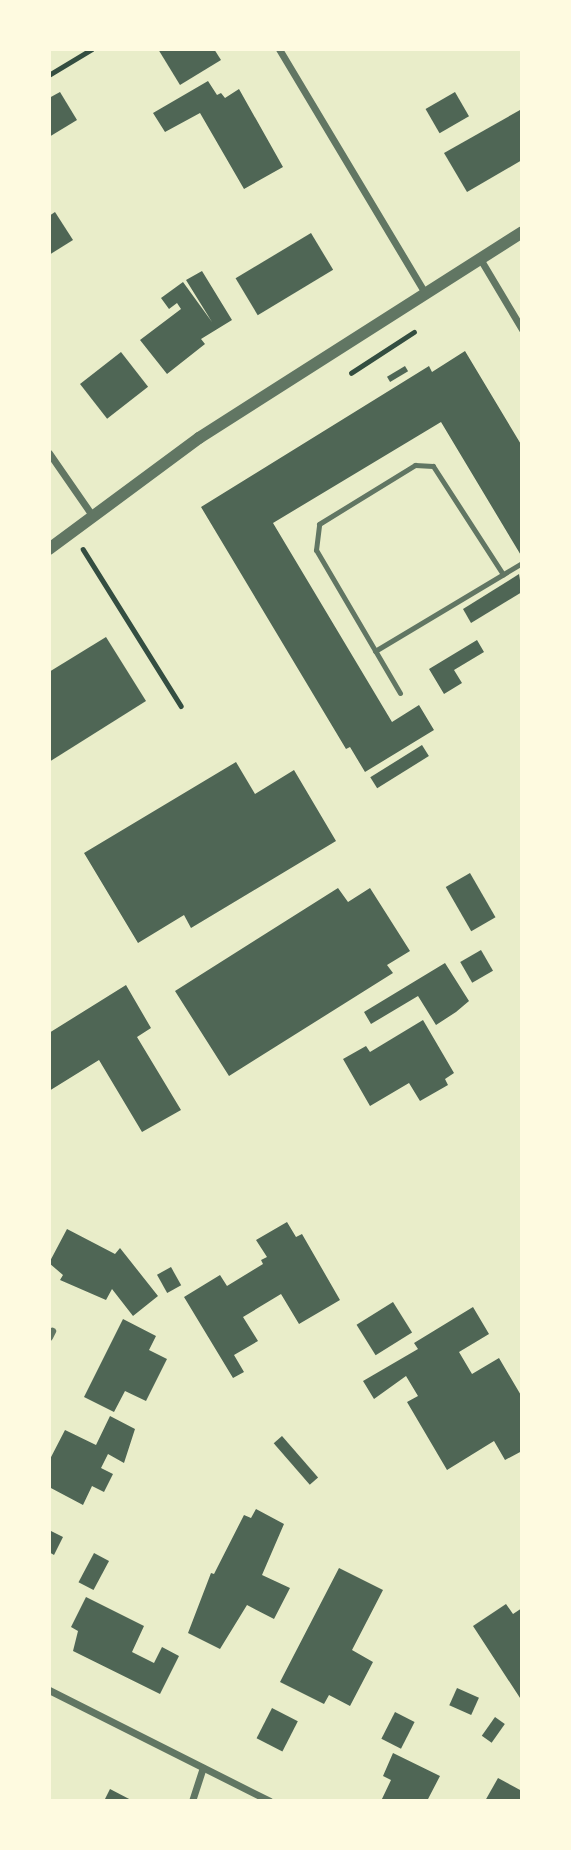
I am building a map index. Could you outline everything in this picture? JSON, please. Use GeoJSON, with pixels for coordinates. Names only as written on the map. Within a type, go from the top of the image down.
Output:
{"type":"FeatureCollection","features":[{"type":"Feature","properties":{"kind":"street"},"geometry":{"type":"LineString","coordinates":[[279,49],[424,291]]}},
{"type":"Feature","properties":{"kind":"street"},"geometry":{"type":"LineString","coordinates":[[49,550],[92,515],[199,438],[424,291],[522,232]]}},
{"type":"Feature","properties":{"kind":"street"},"geometry":{"type":"LineString","coordinates":[[479,257],[522,328]]}},
{"type":"Feature","properties":{"kind":"street"},"geometry":{"type":"LineString","coordinates":[[49,453],[92,515]]}},
{"type":"Feature","properties":{"kind":"street"},"geometry":{"type":"LineString","coordinates":[[49,1690],[270,1801]]}},
{"type":"Feature","properties":{"kind":"street"},"geometry":{"type":"LineString","coordinates":[[192,1801],[204,1768]]}},
{"type":"Feature","properties":{"kind":"lane"},"geometry":{"type":"LineString","coordinates":[[400,693],[316,550],[319,524],[415,465],[433,466],[503,574]]}},
{"type":"Feature","properties":{"kind":"lane"},"geometry":{"type":"LineString","coordinates":[[375,651],[522,563]]}},
{"type":"Feature","properties":{"kind":"path"},"geometry":{"type":"LineString","coordinates":[[49,75],[92,49]]}},
{"type":"Feature","properties":{"kind":"path"},"geometry":{"type":"LineString","coordinates":[[71,533],[181,706]]}},
{"type":"Feature","properties":{"kind":"building"},"geometry":{"type":"Polygon","coordinates":[[[158,49],[214,49],[221,60],[180,85],[158,49]]]}},
{"type":"Feature","properties":{"kind":"building"},"geometry":{"type":"Polygon","coordinates":[[[208,81],[217,95],[221,93],[225,98],[239,89],[283,167],[244,189],[200,113],[165,132],[153,113],[208,81]]]}},
{"type":"Feature","properties":{"kind":"building"},"geometry":{"type":"Polygon","coordinates":[[[60,92],[77,120],[49,137],[49,98],[60,92]]]}},
{"type":"Feature","properties":{"kind":"building"},"geometry":{"type":"Polygon","coordinates":[[[455,92],[469,116],[440,133],[426,109],[455,92]]]}},
{"type":"Feature","properties":{"kind":"building"},"geometry":{"type":"Polygon","coordinates":[[[520,110],[522,160],[467,192],[444,153],[520,110]]]}},
{"type":"Feature","properties":{"kind":"building"},"geometry":{"type":"Polygon","coordinates":[[[55,212],[73,240],[49,255],[49,216],[55,212]]]}},
{"type":"Feature","properties":{"kind":"building"},"geometry":{"type":"Polygon","coordinates":[[[311,233],[333,270],[258,315],[236,278],[311,233]]]}},
{"type":"Feature","properties":{"kind":"building"},"geometry":{"type":"Polygon","coordinates":[[[202,271],[232,320],[201,339],[205,344],[167,374],[140,340],[181,309],[177,303],[169,309],[161,298],[183,282],[212,322],[186,280],[202,271]]]}},
{"type":"Feature","properties":{"kind":"building"},"geometry":{"type":"Polygon","coordinates":[[[465,351],[522,446],[522,557],[441,422],[273,523],[392,722],[419,705],[434,730],[365,772],[350,747],[346,749],[201,507],[429,366],[432,372],[465,351]]]}},
{"type":"Feature","properties":{"kind":"building"},"geometry":{"type":"Polygon","coordinates":[[[121,352],[148,387],[107,419],[80,384],[121,352]]]}},
{"type":"Feature","properties":{"kind":"building"},"geometry":{"type":"Polygon","coordinates":[[[405,366],[408,371],[390,382],[387,377],[405,366]]]}},
{"type":"Feature","properties":{"kind":"building"},"geometry":{"type":"Polygon","coordinates":[[[519,574],[522,592],[471,623],[463,609],[519,574]]]}},
{"type":"Feature","properties":{"kind":"building"},"geometry":{"type":"Polygon","coordinates":[[[106,637],[146,701],[49,762],[49,672],[106,637]]]}},
{"type":"Feature","properties":{"kind":"building"},"geometry":{"type":"Polygon","coordinates":[[[477,640],[484,652],[454,670],[462,683],[444,694],[429,669],[477,640]]]}},
{"type":"Feature","properties":{"kind":"building"},"geometry":{"type":"Polygon","coordinates":[[[422,745],[429,756],[377,788],[370,777],[422,745]]]}},
{"type":"Feature","properties":{"kind":"building"},"geometry":{"type":"Polygon","coordinates":[[[236,762],[255,794],[294,770],[336,841],[191,928],[184,915],[138,943],[84,853],[236,762]]]}},
{"type":"Feature","properties":{"kind":"building"},"geometry":{"type":"Polygon","coordinates":[[[470,873],[496,917],[471,931],[446,887],[470,873]]]}},
{"type":"Feature","properties":{"kind":"building"},"geometry":{"type":"Polygon","coordinates":[[[338,888],[348,902],[370,888],[410,951],[387,965],[393,973],[229,1076],[175,991],[338,888]]]}},
{"type":"Feature","properties":{"kind":"building"},"geometry":{"type":"Polygon","coordinates":[[[481,950],[493,971],[472,983],[460,962],[481,950]]]}},
{"type":"Feature","properties":{"kind":"building"},"geometry":{"type":"Polygon","coordinates":[[[445,963],[469,1001],[456,1012],[436,1025],[418,996],[371,1024],[364,1012],[445,963]]]}},
{"type":"Feature","properties":{"kind":"building"},"geometry":{"type":"Polygon","coordinates":[[[126,985],[151,1028],[137,1037],[181,1110],[142,1132],[99,1060],[49,1091],[49,1033],[126,985]]]}},
{"type":"Feature","properties":{"kind":"building"},"geometry":{"type":"Polygon","coordinates":[[[423,1020],[454,1073],[445,1079],[448,1085],[420,1101],[409,1083],[370,1106],[343,1059],[366,1046],[370,1052],[423,1020]]]}},
{"type":"Feature","properties":{"kind":"building"},"geometry":{"type":"Polygon","coordinates":[[[287,1222],[296,1237],[302,1234],[340,1300],[299,1324],[281,1294],[243,1317],[258,1341],[234,1355],[244,1372],[233,1378],[184,1297],[220,1275],[227,1286],[263,1264],[261,1260],[267,1257],[256,1240],[287,1222]]]}},
{"type":"Feature","properties":{"kind":"building"},"geometry":{"type":"Polygon","coordinates":[[[67,1229],[115,1254],[120,1248],[158,1296],[133,1316],[112,1289],[106,1300],[60,1280],[63,1275],[49,1263],[67,1229]]]}},
{"type":"Feature","properties":{"kind":"building"},"geometry":{"type":"Polygon","coordinates":[[[171,1267],[181,1285],[167,1293],[157,1275],[171,1267]]]}},
{"type":"Feature","properties":{"kind":"building"},"geometry":{"type":"Polygon","coordinates":[[[393,1302],[412,1333],[376,1355],[357,1325],[393,1302]]]}},
{"type":"Feature","properties":{"kind":"building"},"geometry":{"type":"Polygon","coordinates":[[[473,1307],[489,1334],[459,1352],[472,1374],[499,1358],[522,1397],[522,1451],[505,1460],[494,1441],[447,1470],[407,1402],[418,1396],[406,1376],[374,1399],[363,1381],[418,1349],[414,1343],[473,1307]]]}},
{"type":"Feature","properties":{"kind":"building"},"geometry":{"type":"Polygon","coordinates":[[[123,1319],[156,1336],[149,1350],[167,1359],[146,1401],[125,1391],[114,1412],[84,1397],[123,1319]]]}},
{"type":"Feature","properties":{"kind":"building"},"geometry":{"type":"Polygon","coordinates":[[[110,1416],[135,1429],[124,1463],[108,1454],[101,1468],[113,1474],[104,1492],[92,1486],[83,1505],[49,1487],[49,1461],[65,1430],[96,1445],[110,1416]]]}},
{"type":"Feature","properties":{"kind":"building"},"geometry":{"type":"Polygon","coordinates":[[[282,1436],[318,1478],[310,1485],[274,1443],[282,1436]]]}},
{"type":"Feature","properties":{"kind":"building"},"geometry":{"type":"Polygon","coordinates":[[[256,1509],[284,1524],[262,1575],[290,1588],[274,1619],[247,1605],[220,1649],[188,1633],[211,1573],[214,1574],[244,1515],[251,1518],[256,1509]]]}},
{"type":"Feature","properties":{"kind":"building"},"geometry":{"type":"Polygon","coordinates":[[[49,1530],[63,1537],[54,1555],[49,1552],[49,1530]]]}},
{"type":"Feature","properties":{"kind":"building"},"geometry":{"type":"Polygon","coordinates":[[[94,1553],[109,1561],[94,1590],[79,1582],[94,1553]]]}},
{"type":"Feature","properties":{"kind":"building"},"geometry":{"type":"Polygon","coordinates":[[[339,1568],[383,1590],[352,1650],[373,1662],[350,1706],[329,1695],[324,1704],[280,1682],[339,1568]]]}},
{"type":"Feature","properties":{"kind":"building"},"geometry":{"type":"Polygon","coordinates":[[[86,1597],[144,1626],[132,1652],[154,1663],[162,1647],[179,1656],[160,1694],[73,1651],[78,1631],[71,1627],[86,1597]]]}},
{"type":"Feature","properties":{"kind":"building"},"geometry":{"type":"Polygon","coordinates":[[[506,1604],[513,1614],[522,1608],[522,1701],[473,1626],[506,1604]]]}},
{"type":"Feature","properties":{"kind":"building"},"geometry":{"type":"Polygon","coordinates":[[[457,1688],[479,1698],[471,1715],[449,1705],[457,1688]]]}},
{"type":"Feature","properties":{"kind":"building"},"geometry":{"type":"Polygon","coordinates":[[[272,1708],[298,1721],[282,1751],[257,1738],[272,1708]]]}},
{"type":"Feature","properties":{"kind":"building"},"geometry":{"type":"Polygon","coordinates":[[[395,1712],[415,1722],[401,1749],[381,1739],[395,1712]]]}},
{"type":"Feature","properties":{"kind":"building"},"geometry":{"type":"Polygon","coordinates":[[[495,1717],[505,1724],[492,1743],[482,1736],[495,1717]]]}},
{"type":"Feature","properties":{"kind":"building"},"geometry":{"type":"Polygon","coordinates":[[[393,1753],[440,1776],[427,1801],[381,1801],[391,1780],[383,1776],[393,1753]]]}},
{"type":"Feature","properties":{"kind":"building"},"geometry":{"type":"Polygon","coordinates":[[[498,1778],[522,1791],[522,1801],[485,1801],[498,1778]]]}},
{"type":"Feature","properties":{"kind":"building"},"geometry":{"type":"Polygon","coordinates":[[[110,1789],[133,1801],[104,1801],[110,1789]]]}}]}
